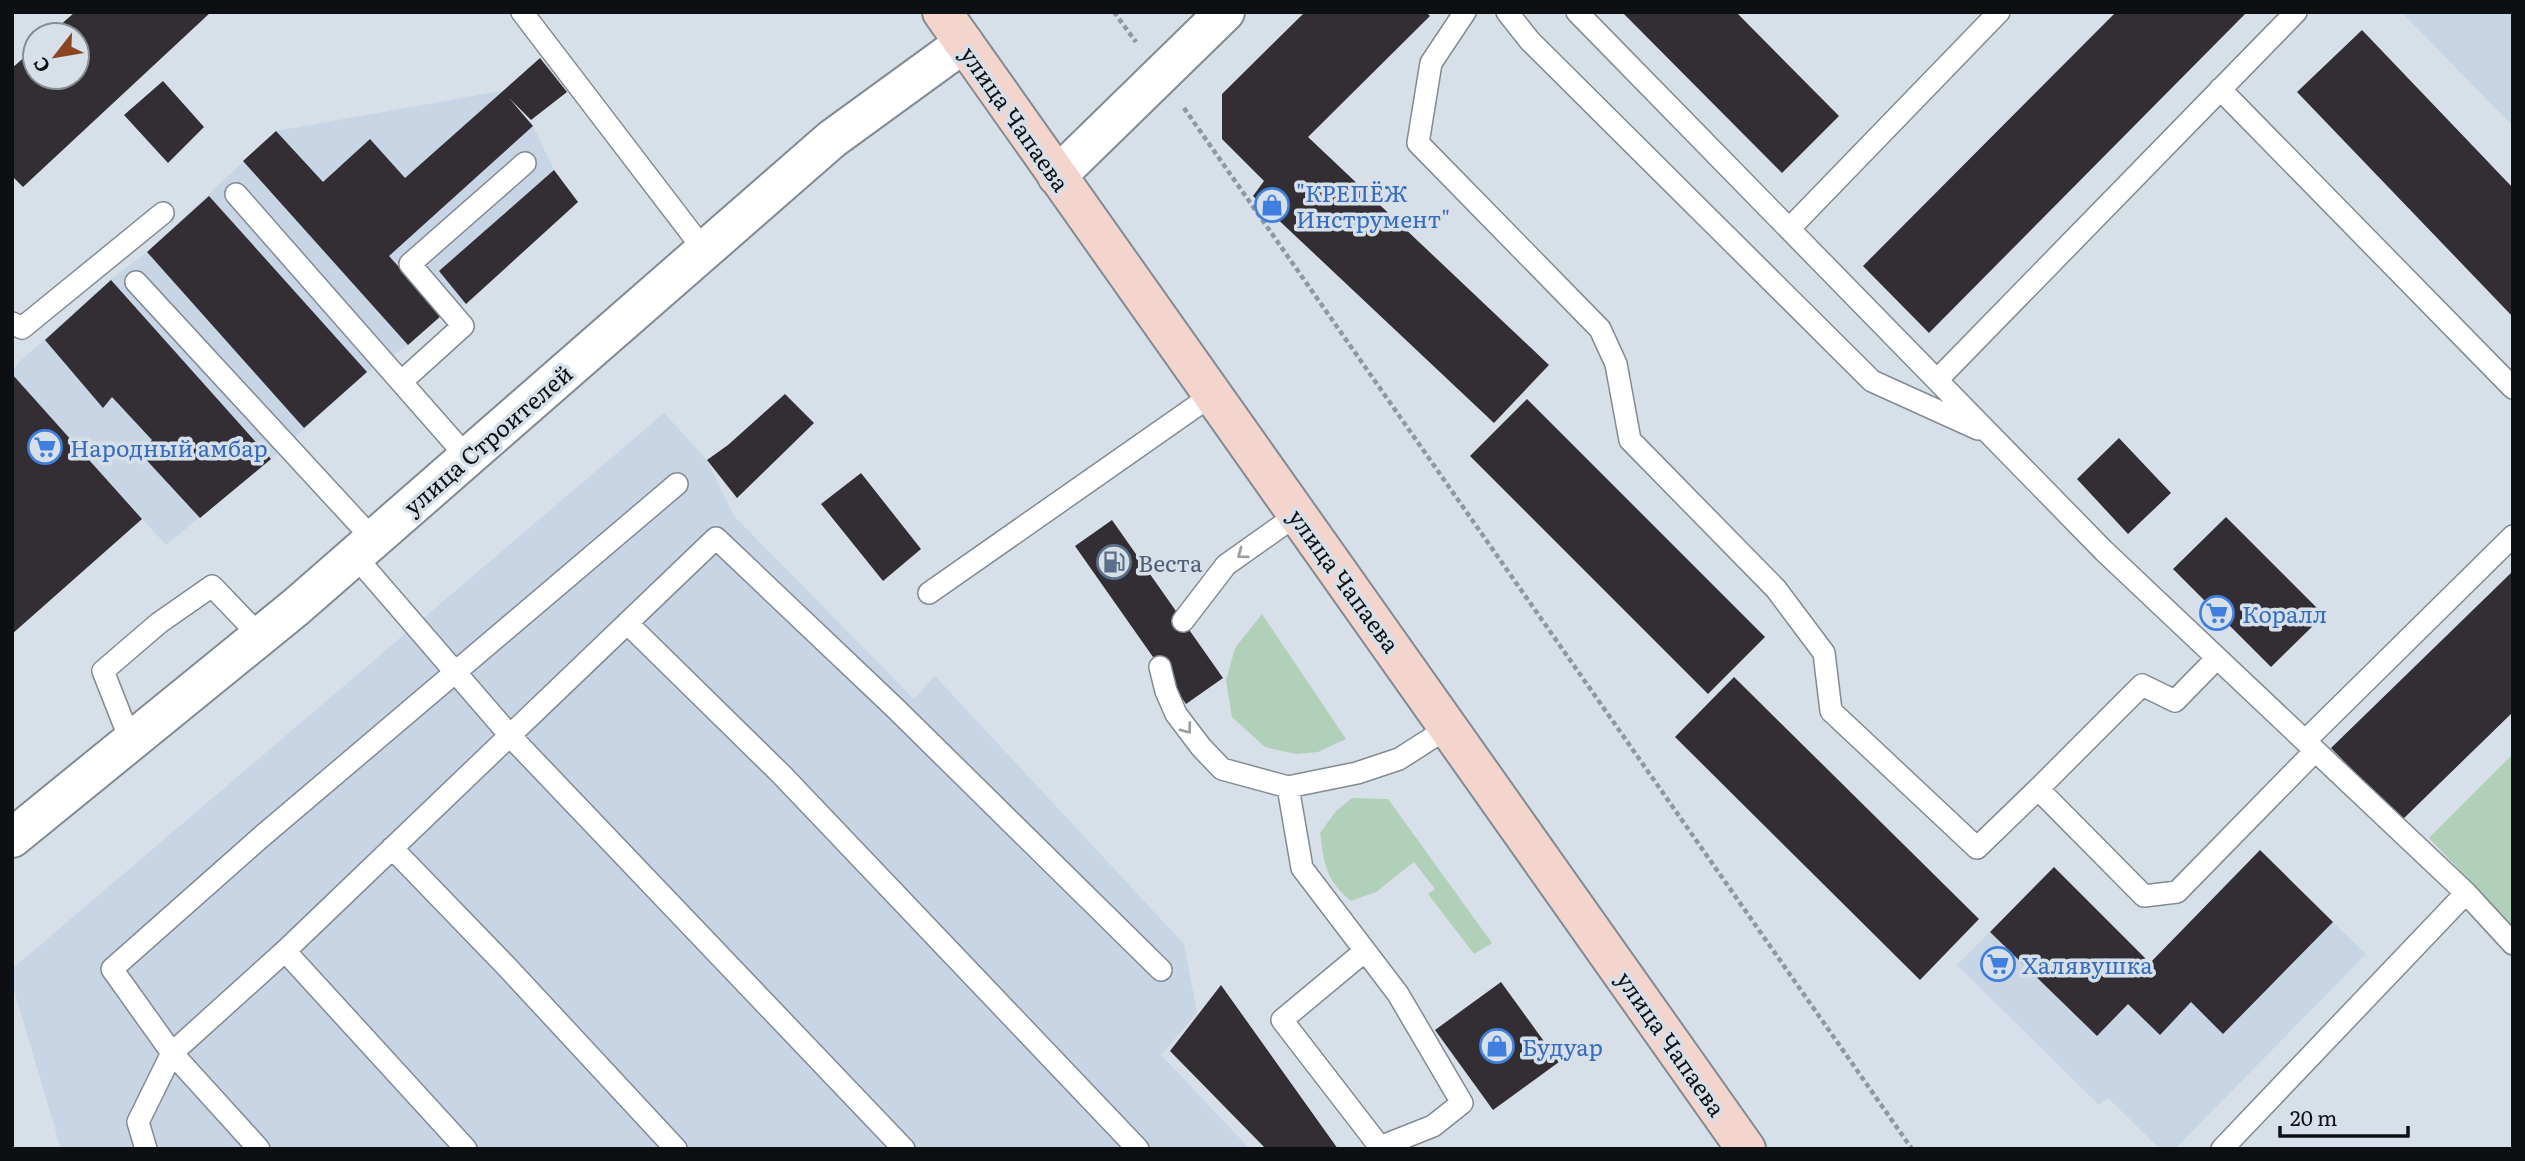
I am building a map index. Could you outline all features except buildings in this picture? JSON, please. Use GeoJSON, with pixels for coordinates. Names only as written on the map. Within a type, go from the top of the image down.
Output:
{"type":"FeatureCollection","features":[{"type":"Feature","properties":{"kind":"main road","name":"улица Чапаева"},"geometry":{"type":"LineString","coordinates":[[942,12],[1746,1149]]}},
{"type":"Feature","properties":{"kind":"street"},"geometry":{"type":"LineString","coordinates":[[1057,176],[1225,12]]}},
{"type":"Feature","properties":{"kind":"street","name":"улица Строителей"},"geometry":{"type":"LineString","coordinates":[[12,838],[260,636],[832,139],[964,43]]}},
{"type":"Feature","properties":{"kind":"lane"},"geometry":{"type":"LineString","coordinates":[[523,12],[704,250]]}},
{"type":"Feature","properties":{"kind":"lane"},"geometry":{"type":"LineString","coordinates":[[1465,12],[1431,63],[1418,143],[1600,329],[1616,364],[1630,440],[1776,589],[1824,653],[1831,711],[1977,848],[2142,685],[2175,701],[2217,658]]}},
{"type":"Feature","properties":{"kind":"lane"},"geometry":{"type":"LineString","coordinates":[[1507,12],[1530,41],[1872,381],[1990,434]]}},
{"type":"Feature","properties":{"kind":"lane"},"geometry":{"type":"LineString","coordinates":[[1577,12],[2104,551],[2466,893],[2513,944]]}},
{"type":"Feature","properties":{"kind":"lane"},"geometry":{"type":"LineString","coordinates":[[1789,229],[2000,12]]}},
{"type":"Feature","properties":{"kind":"lane"},"geometry":{"type":"LineString","coordinates":[[1937,380],[2296,12]]}},
{"type":"Feature","properties":{"kind":"lane"},"geometry":{"type":"LineString","coordinates":[[2220,89],[2513,388]]}},
{"type":"Feature","properties":{"kind":"lane"},"geometry":{"type":"LineString","coordinates":[[401,382],[463,326],[410,264],[525,163]]}},
{"type":"Feature","properties":{"kind":"lane"},"geometry":{"type":"LineString","coordinates":[[236,194],[467,457]]}},
{"type":"Feature","properties":{"kind":"lane"},"geometry":{"type":"LineString","coordinates":[[12,323],[22,328],[163,213]]}},
{"type":"Feature","properties":{"kind":"lane"},"geometry":{"type":"LineString","coordinates":[[136,282],[364,547],[456,673],[510,735],[904,1149]]}},
{"type":"Feature","properties":{"kind":"lane"},"geometry":{"type":"LineString","coordinates":[[929,593],[1212,394]]}},
{"type":"Feature","properties":{"kind":"lane"},"geometry":{"type":"LineString","coordinates":[[259,1149],[172,1054],[112,968],[260,838],[677,484]]}},
{"type":"Feature","properties":{"kind":"lane"},"geometry":{"type":"LineString","coordinates":[[1183,621],[1226,565],[1297,514]]}},
{"type":"Feature","properties":{"kind":"lane"},"geometry":{"type":"LineString","coordinates":[[2038,789],[2144,896],[2177,892],[2310,746],[2513,536]]}},
{"type":"Feature","properties":{"kind":"lane"},"geometry":{"type":"LineString","coordinates":[[146,1149],[138,1122],[172,1054],[285,951],[716,538],[894,707],[1161,970]]}},
{"type":"Feature","properties":{"kind":"lane"},"geometry":{"type":"LineString","coordinates":[[131,742],[103,671],[159,623],[212,586],[260,636]]}},
{"type":"Feature","properties":{"kind":"lane"},"geometry":{"type":"LineString","coordinates":[[627,624],[782,775],[1138,1149]]}},
{"type":"Feature","properties":{"kind":"lane"},"geometry":{"type":"LineString","coordinates":[[1160,667],[1176,714],[1222,769],[1288,787],[1356,773],[1399,759],[1449,727]]}},
{"type":"Feature","properties":{"kind":"lane"},"geometry":{"type":"LineString","coordinates":[[1288,787],[1302,868],[1398,994],[1462,1102],[1433,1126],[1380,1147],[1282,1020],[1365,951]]}},
{"type":"Feature","properties":{"kind":"lane"},"geometry":{"type":"LineString","coordinates":[[392,848],[676,1149]]}},
{"type":"Feature","properties":{"kind":"lane"},"geometry":{"type":"LineString","coordinates":[[2222,1149],[2466,893]]}},
{"type":"Feature","properties":{"kind":"lane"},"geometry":{"type":"LineString","coordinates":[[285,951],[466,1149]]}},
{"type":"Feature","properties":{"kind":"path"},"geometry":{"type":"LineString","coordinates":[[1114,12],[1161,75],[1912,1149]]}},
{"type":"Feature","properties":{"kind":"shaded area"},"geometry":{"type":"Polygon","coordinates":[[[2401,12],[2513,12],[2513,126],[2401,12]]]}},
{"type":"Feature","properties":{"kind":"shaded area"},"geometry":{"type":"Polygon","coordinates":[[[501,91],[533,126],[554,170],[578,202],[466,304],[442,315],[408,345],[367,372],[271,459],[166,545],[12,374],[17,364],[110,280],[147,252],[276,131],[501,91]]]}},
{"type":"Feature","properties":{"kind":"shaded area"},"geometry":{"type":"Polygon","coordinates":[[[664,413],[707,460],[734,516],[914,699],[935,676],[1184,944],[1197,1013],[1161,1055],[1250,1149],[61,1149],[12,983],[12,969],[664,413]]]}},
{"type":"Feature","properties":{"kind":"shaded area"},"geometry":{"type":"Polygon","coordinates":[[[2333,922],[2366,954],[2175,1149],[2160,1149],[2108,1098],[2099,1105],[1957,965],[1990,932],[2097,1036],[2128,1004],[2160,1034],[2191,1002],[2223,1033],[2333,922]]]}},
{"type":"Feature","properties":{"kind":"green space"},"geometry":{"type":"Polygon","coordinates":[[[1262,614],[1346,739],[1318,752],[1296,754],[1265,747],[1232,717],[1226,681],[1235,648],[1262,614]]]}},
{"type":"Feature","properties":{"kind":"green space"},"geometry":{"type":"Polygon","coordinates":[[[2513,754],[2513,926],[2429,838],[2513,754]]]}},
{"type":"Feature","properties":{"kind":"green space"},"geometry":{"type":"Polygon","coordinates":[[[1352,798],[1388,799],[1492,943],[1474,954],[1428,894],[1435,889],[1414,862],[1376,892],[1351,901],[1343,894],[1331,879],[1320,833],[1336,811],[1352,798]]]}},
{"type":"Feature","properties":{"kind":"place","name":"\"КРЕПЁЖ Инструмент\""},"geometry":{"type":"Point","coordinates":[1272,205]}},
{"type":"Feature","properties":{"kind":"place","name":"Народный амбар"},"geometry":{"type":"Point","coordinates":[45,447]}},
{"type":"Feature","properties":{"kind":"place","name":"Веста"},"geometry":{"type":"Point","coordinates":[1114,562]}},
{"type":"Feature","properties":{"kind":"place","name":"Коралл"},"geometry":{"type":"Point","coordinates":[2217,613]}},
{"type":"Feature","properties":{"kind":"place","name":"Халявушка"},"geometry":{"type":"Point","coordinates":[1998,964]}},
{"type":"Feature","properties":{"kind":"place","name":"Будуар"},"geometry":{"type":"Point","coordinates":[1497,1046]}}]}
